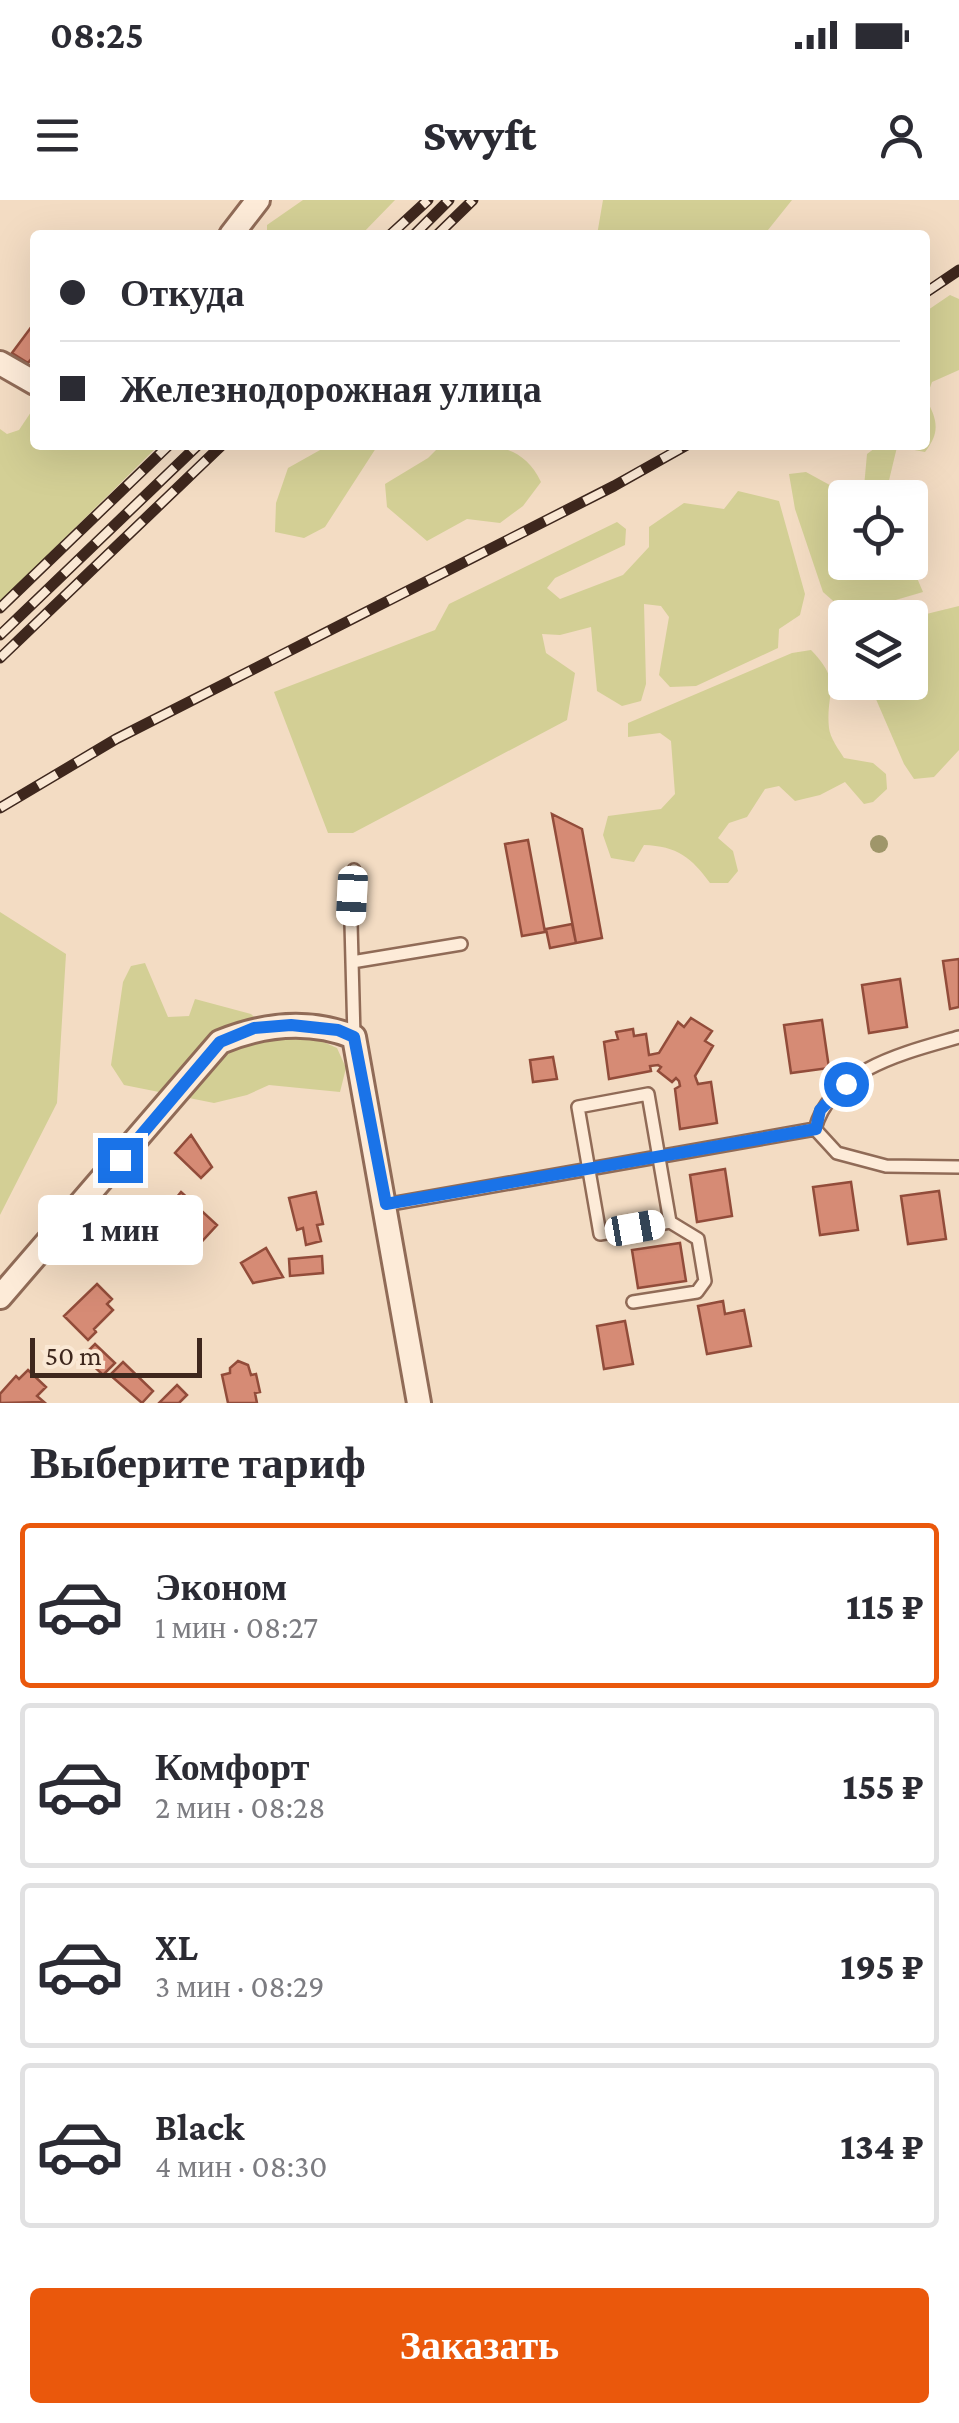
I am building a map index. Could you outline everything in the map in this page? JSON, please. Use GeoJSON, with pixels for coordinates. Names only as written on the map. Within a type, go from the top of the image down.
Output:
{"type":"FeatureCollection","features":[{"type":"Feature","properties":{"kind":"street"},"geometry":{"type":"LineString","coordinates":[[234,230],[258,200]]}},
{"type":"Feature","properties":{"kind":"street"},"geometry":{"type":"LineString","coordinates":[[0,363],[30,380]]}},
{"type":"Feature","properties":{"kind":"street"},"geometry":{"type":"LineString","coordinates":[[0,1296],[220,1042],[254,1028],[291,1025],[338,1030],[354,1037],[418,1403]]}},
{"type":"Feature","properties":{"kind":"lane"},"geometry":{"type":"LineString","coordinates":[[354,870],[354,1037]]}},
{"type":"Feature","properties":{"kind":"lane"},"geometry":{"type":"LineString","coordinates":[[352,962],[460,944]]}},
{"type":"Feature","properties":{"kind":"lane"},"geometry":{"type":"LineString","coordinates":[[816,1129],[820,1110],[858,1076],[883,1060],[959,1037]]}},
{"type":"Feature","properties":{"kind":"lane"},"geometry":{"type":"LineString","coordinates":[[633,1302],[697,1292],[706,1281],[698,1238],[670,1222],[600,1234],[578,1107],[648,1094],[670,1222]]}},
{"type":"Feature","properties":{"kind":"lane"},"geometry":{"type":"LineString","coordinates":[[386,1204],[816,1129]]}},
{"type":"Feature","properties":{"kind":"lane"},"geometry":{"type":"LineString","coordinates":[[816,1129],[836,1153],[886,1166],[959,1167]]}},
{"type":"Feature","properties":{"kind":"shaded area"},"geometry":{"type":"Polygon","coordinates":[[[303,200],[395,200],[366,230],[267,230],[267,225],[303,200]]]}},
{"type":"Feature","properties":{"kind":"shaded area"},"geometry":{"type":"Polygon","coordinates":[[[603,200],[792,200],[768,230],[598,230],[603,200]]]}},
{"type":"Feature","properties":{"kind":"shaded area"},"geometry":{"type":"Polygon","coordinates":[[[950,295],[959,299],[959,370],[932,382],[930,388],[930,309],[950,295]]]}},
{"type":"Feature","properties":{"kind":"shaded area"},"geometry":{"type":"Polygon","coordinates":[[[930,408],[935,419],[930,443],[930,408]]]}},
{"type":"Feature","properties":{"kind":"shaded area"},"geometry":{"type":"Polygon","coordinates":[[[30,414],[30,450],[154,450],[0,602],[0,429],[7,434],[19,430],[30,414]]]}},
{"type":"Feature","properties":{"kind":"shaded area"},"geometry":{"type":"Polygon","coordinates":[[[320,450],[375,450],[325,527],[304,538],[275,532],[276,503],[288,468],[320,450]]]}},
{"type":"Feature","properties":{"kind":"shaded area"},"geometry":{"type":"Polygon","coordinates":[[[436,450],[508,450],[523,458],[541,482],[523,506],[500,523],[467,519],[427,541],[387,507],[385,484],[436,450]]]}},
{"type":"Feature","properties":{"kind":"shaded area"},"geometry":{"type":"Polygon","coordinates":[[[872,450],[896,450],[889,480],[865,480],[867,454],[872,450]]]}},
{"type":"Feature","properties":{"kind":"shaded area"},"geometry":{"type":"Polygon","coordinates":[[[806,472],[828,484],[828,580],[918,580],[923,592],[896,600],[832,600],[823,592],[795,509],[789,474],[806,472]]]}},
{"type":"Feature","properties":{"kind":"shaded area"},"geometry":{"type":"Polygon","coordinates":[[[738,491],[779,501],[805,594],[800,615],[779,629],[778,648],[696,686],[670,687],[659,675],[669,617],[661,606],[644,604],[646,684],[641,701],[622,706],[597,691],[591,627],[560,635],[542,634],[546,653],[575,673],[567,720],[353,833],[328,833],[274,692],[435,630],[449,604],[617,522],[626,529],[625,545],[555,578],[547,588],[560,599],[623,575],[649,547],[649,527],[684,503],[724,509],[738,491]]]}},
{"type":"Feature","properties":{"kind":"shaded area"},"geometry":{"type":"Polygon","coordinates":[[[959,606],[959,750],[934,777],[914,779],[876,700],[928,700],[928,614],[959,606]]]}},
{"type":"Feature","properties":{"kind":"shaded area"},"geometry":{"type":"Polygon","coordinates":[[[811,650],[821,662],[828,674],[829,728],[835,744],[844,758],[873,763],[886,774],[887,789],[873,802],[864,804],[845,782],[820,795],[795,801],[779,786],[765,789],[747,817],[729,823],[718,838],[733,851],[738,871],[728,883],[710,883],[690,860],[666,848],[644,845],[634,862],[611,858],[603,835],[608,816],[661,809],[675,794],[671,741],[660,733],[628,737],[628,723],[792,653],[811,650]]]}},
{"type":"Feature","properties":{"kind":"shaded area"},"geometry":{"type":"Polygon","coordinates":[[[0,912],[66,954],[57,1103],[0,1215],[0,912]]]}},
{"type":"Feature","properties":{"kind":"shaded area"},"geometry":{"type":"Polygon","coordinates":[[[145,963],[168,1017],[189,1016],[195,999],[251,1014],[276,1038],[310,1036],[337,1048],[346,1068],[340,1092],[269,1085],[214,1103],[124,1085],[111,1065],[123,982],[131,966],[145,963]]]}},
{"type":"Feature","properties":{"kind":"building"},"geometry":{"type":"Polygon","coordinates":[[[30,329],[30,360],[28,363],[12,353],[30,329]]]}},
{"type":"Feature","properties":{"kind":"building"},"geometry":{"type":"Polygon","coordinates":[[[552,814],[582,829],[602,938],[576,943],[552,814]]]}},
{"type":"Feature","properties":{"kind":"building"},"geometry":{"type":"Polygon","coordinates":[[[528,840],[545,932],[522,936],[505,844],[528,840]]]}},
{"type":"Feature","properties":{"kind":"building"},"geometry":{"type":"Polygon","coordinates":[[[572,924],[576,943],[550,948],[546,929],[572,924]]]}},
{"type":"Feature","properties":{"kind":"building"},"geometry":{"type":"Polygon","coordinates":[[[959,959],[959,1007],[950,1009],[943,961],[959,959]]]}},
{"type":"Feature","properties":{"kind":"building"},"geometry":{"type":"Polygon","coordinates":[[[900,979],[907,1027],[869,1033],[862,985],[900,979]]]}},
{"type":"Feature","properties":{"kind":"building"},"geometry":{"type":"Polygon","coordinates":[[[691,1018],[712,1031],[705,1041],[713,1046],[695,1076],[698,1084],[711,1082],[717,1123],[680,1129],[675,1089],[680,1086],[679,1081],[676,1078],[672,1082],[658,1071],[658,1065],[650,1066],[651,1071],[609,1079],[604,1042],[618,1039],[616,1032],[633,1029],[634,1036],[646,1034],[649,1055],[659,1053],[678,1022],[684,1027],[691,1018]]]}},
{"type":"Feature","properties":{"kind":"building"},"geometry":{"type":"Polygon","coordinates":[[[822,1020],[829,1068],[791,1073],[784,1025],[822,1020]]]}},
{"type":"Feature","properties":{"kind":"building"},"geometry":{"type":"Polygon","coordinates":[[[553,1057],[557,1079],[533,1082],[530,1060],[553,1057]]]}},
{"type":"Feature","properties":{"kind":"building"},"geometry":{"type":"Polygon","coordinates":[[[191,1135],[212,1167],[201,1178],[175,1153],[191,1135]]]}},
{"type":"Feature","properties":{"kind":"building"},"geometry":{"type":"Polygon","coordinates":[[[725,1169],[732,1216],[697,1222],[690,1175],[725,1169]]]}},
{"type":"Feature","properties":{"kind":"building"},"geometry":{"type":"Polygon","coordinates":[[[851,1182],[858,1230],[820,1235],[813,1187],[851,1182]]]}},
{"type":"Feature","properties":{"kind":"building"},"geometry":{"type":"Polygon","coordinates":[[[939,1191],[946,1239],[908,1244],[901,1196],[939,1191]]]}},
{"type":"Feature","properties":{"kind":"building"},"geometry":{"type":"Polygon","coordinates":[[[181,1192],[217,1225],[183,1262],[148,1230],[156,1220],[158,1206],[172,1203],[181,1192]]]}},
{"type":"Feature","properties":{"kind":"building"},"geometry":{"type":"Polygon","coordinates":[[[316,1192],[323,1224],[317,1225],[321,1241],[306,1245],[303,1228],[297,1230],[289,1198],[316,1192]]]}},
{"type":"Feature","properties":{"kind":"building"},"geometry":{"type":"Polygon","coordinates":[[[680,1243],[686,1281],[638,1288],[632,1250],[680,1243]]]}},
{"type":"Feature","properties":{"kind":"building"},"geometry":{"type":"Polygon","coordinates":[[[266,1248],[283,1277],[253,1283],[241,1263],[266,1248]]]}},
{"type":"Feature","properties":{"kind":"building"},"geometry":{"type":"Polygon","coordinates":[[[322,1256],[323,1273],[290,1276],[289,1259],[322,1256]]]}},
{"type":"Feature","properties":{"kind":"building"},"geometry":{"type":"Polygon","coordinates":[[[97,1284],[112,1299],[107,1304],[113,1310],[88,1340],[64,1316],[97,1284]]]}},
{"type":"Feature","properties":{"kind":"building"},"geometry":{"type":"Polygon","coordinates":[[[723,1301],[725,1314],[744,1310],[751,1346],[707,1354],[698,1306],[723,1301]]]}},
{"type":"Feature","properties":{"kind":"building"},"geometry":{"type":"Polygon","coordinates":[[[625,1321],[633,1364],[604,1369],[597,1326],[625,1321]]]}},
{"type":"Feature","properties":{"kind":"building"},"geometry":{"type":"Polygon","coordinates":[[[95,1344],[115,1363],[103,1375],[83,1356],[95,1344]]]}},
{"type":"Feature","properties":{"kind":"building"},"geometry":{"type":"Polygon","coordinates":[[[238,1361],[248,1365],[251,1375],[256,1374],[260,1392],[255,1393],[257,1403],[228,1403],[222,1375],[230,1373],[238,1361]]]}},
{"type":"Feature","properties":{"kind":"building"},"geometry":{"type":"Polygon","coordinates":[[[123,1362],[153,1391],[142,1403],[110,1375],[123,1362]]]}},
{"type":"Feature","properties":{"kind":"building"},"geometry":{"type":"Polygon","coordinates":[[[28,1370],[46,1387],[37,1396],[44,1402],[0,1403],[0,1394],[16,1376],[19,1379],[28,1370]]]}},
{"type":"Feature","properties":{"kind":"building"},"geometry":{"type":"Polygon","coordinates":[[[177,1385],[187,1395],[179,1403],[159,1403],[177,1385]]]}},
{"type":"Feature","properties":{"kind":"railway"},"geometry":{"type":"LineString","coordinates":[[395,230],[428,200]]}},
{"type":"Feature","properties":{"kind":"railway"},"geometry":{"type":"LineString","coordinates":[[419,230],[449,200]]}},
{"type":"Feature","properties":{"kind":"railway"},"geometry":{"type":"LineString","coordinates":[[442,230],[473,200]]}},
{"type":"Feature","properties":{"kind":"railway"},"geometry":{"type":"LineString","coordinates":[[930,290],[959,270]]}},
{"type":"Feature","properties":{"kind":"railway"},"geometry":{"type":"LineString","coordinates":[[0,608],[164,450]]}},
{"type":"Feature","properties":{"kind":"railway"},"geometry":{"type":"LineString","coordinates":[[0,635],[193,450]]}},
{"type":"Feature","properties":{"kind":"railway"},"geometry":{"type":"LineString","coordinates":[[0,658],[217,450]]}},
{"type":"Feature","properties":{"kind":"railway"},"geometry":{"type":"LineString","coordinates":[[0,808],[116,739],[678,450]]}},
{"type":"Feature","properties":{"kind":"route"},"geometry":{"type":"LineString","coordinates":[[120,1160],[220,1042],[254,1028],[291,1025],[338,1030],[354,1037],[386,1204],[816,1129],[820,1110],[846,1084]]}}]}
